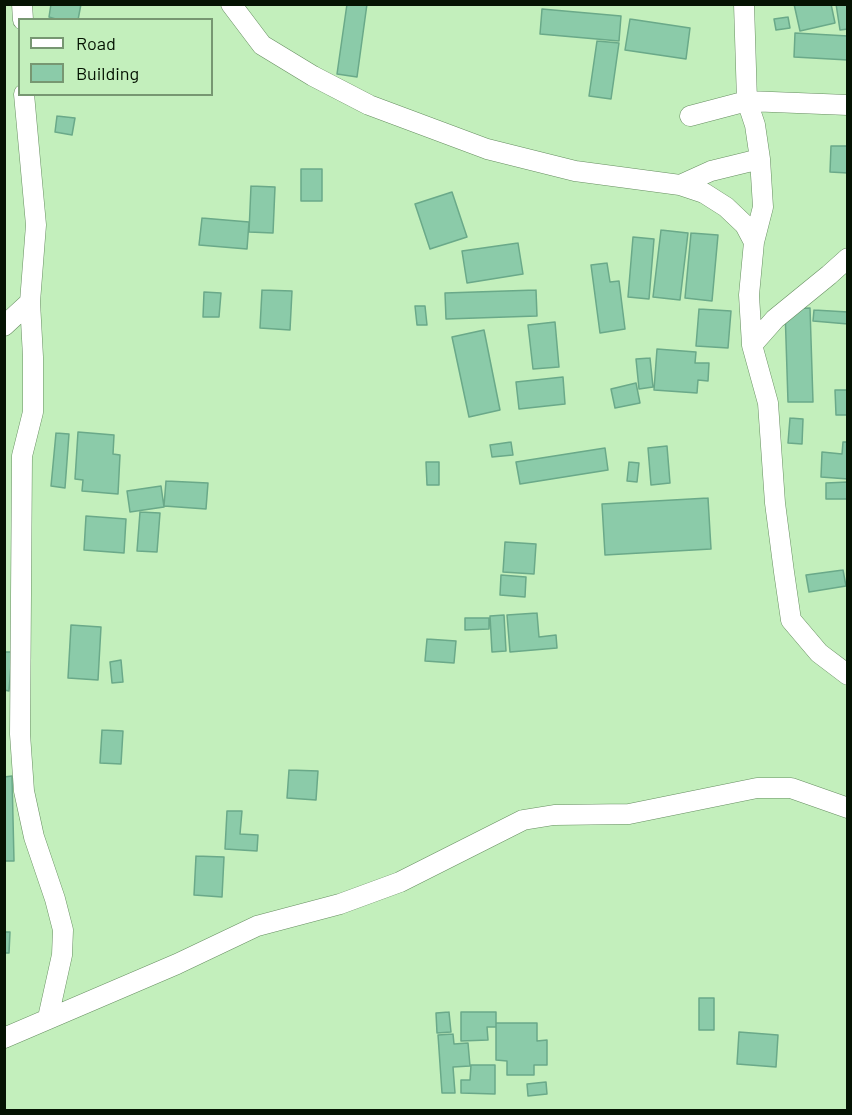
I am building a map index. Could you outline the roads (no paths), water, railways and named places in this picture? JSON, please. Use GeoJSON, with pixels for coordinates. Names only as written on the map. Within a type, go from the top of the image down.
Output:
{"type":"FeatureCollection","features":[{"type":"Feature","properties":{"kind":"street"},"geometry":{"type":"LineString","coordinates":[[231,4],[262,45],[313,76],[369,105],[487,148],[575,171],[680,185],[704,193],[726,207],[745,225],[754,242]]}},
{"type":"Feature","properties":{"kind":"street"},"geometry":{"type":"LineString","coordinates":[[744,4],[747,101],[755,125],[763,207],[754,242],[749,295],[752,345],[768,403],[775,503],[791,620],[819,653],[848,675]]}},
{"type":"Feature","properties":{"kind":"street"},"geometry":{"type":"LineString","coordinates":[[24,96],[36,225],[30,302],[33,412],[22,456],[20,734],[24,791],[34,837],[63,930],[63,955],[48,1018]]}},
{"type":"Feature","properties":{"kind":"street"},"geometry":{"type":"LineString","coordinates":[[690,116],[747,101],[848,105]]}},
{"type":"Feature","properties":{"kind":"street"},"geometry":{"type":"LineString","coordinates":[[680,185],[711,171],[760,159]]}},
{"type":"Feature","properties":{"kind":"street"},"geometry":{"type":"LineString","coordinates":[[752,345],[775,319],[848,258]]}},
{"type":"Feature","properties":{"kind":"street"},"geometry":{"type":"LineString","coordinates":[[4,326],[30,302]]}},
{"type":"Feature","properties":{"kind":"street"},"geometry":{"type":"LineString","coordinates":[[4,1038],[177,964],[257,926],[340,904],[400,882],[523,820],[554,815],[629,814],[757,788],[791,788],[848,808]]}}]}
